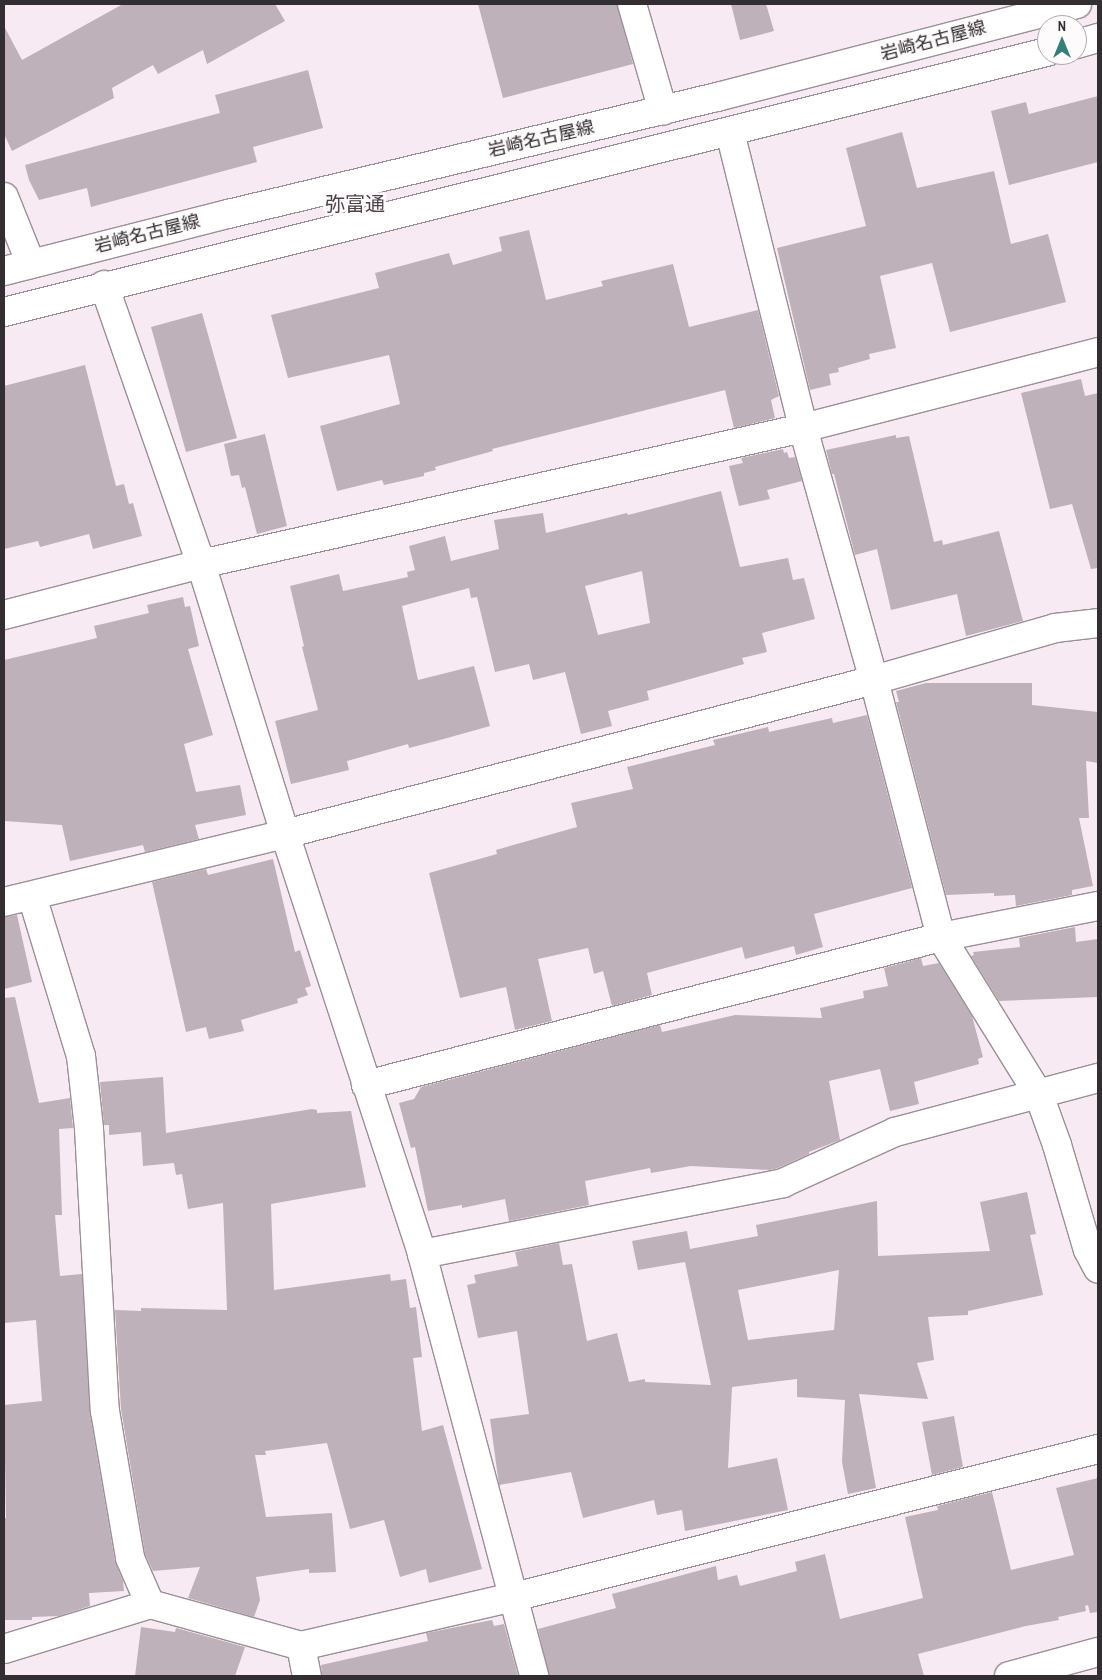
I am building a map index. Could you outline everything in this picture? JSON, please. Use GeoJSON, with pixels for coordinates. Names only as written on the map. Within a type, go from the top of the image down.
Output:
{"type":"FeatureCollection","features":[{"type":"Feature","properties":{"kind":"street"},"geometry":{"type":"LineString","coordinates":[[632,4],[663,110]]}},
{"type":"Feature","properties":{"kind":"street","name":"岩崎名古屋線"},"geometry":{"type":"LineString","coordinates":[[4,271],[228,214],[663,110],[1076,4]]}},
{"type":"Feature","properties":{"kind":"street"},"geometry":{"type":"LineString","coordinates":[[4,312],[104,285],[236,255],[1037,55]]}},
{"type":"Feature","properties":{"kind":"street"},"geometry":{"type":"LineString","coordinates":[[730,132],[803,428],[874,680],[941,937],[1039,1095],[1057,1145],[1088,1250],[1098,1269]]}},
{"type":"Feature","properties":{"kind":"street"},"geometry":{"type":"LineString","coordinates":[[4,197],[31,264]]}},
{"type":"Feature","properties":{"kind":"street"},"geometry":{"type":"LineString","coordinates":[[104,285],[201,564],[285,834],[422,1254],[534,1676]]}},
{"type":"Feature","properties":{"kind":"street"},"geometry":{"type":"LineString","coordinates":[[4,615],[201,564],[803,428],[1098,352]]}},
{"type":"Feature","properties":{"kind":"street"},"geometry":{"type":"LineString","coordinates":[[4,902],[285,834],[874,680],[1055,628],[1098,623]]}},
{"type":"Feature","properties":{"kind":"street"},"geometry":{"type":"LineString","coordinates":[[32,896],[81,1056],[89,1129],[105,1411],[130,1558],[150,1604]]}},
{"type":"Feature","properties":{"kind":"street"},"geometry":{"type":"LineString","coordinates":[[366,1085],[941,937],[1098,906]]}},
{"type":"Feature","properties":{"kind":"street"},"geometry":{"type":"LineString","coordinates":[[422,1254],[782,1183],[895,1132],[1098,1078]]}},
{"type":"Feature","properties":{"kind":"street"},"geometry":{"type":"LineString","coordinates":[[4,1649],[150,1604],[301,1646],[514,1597],[1098,1448]]}},
{"type":"Feature","properties":{"kind":"street"},"geometry":{"type":"LineString","coordinates":[[301,1646],[307,1676]]}},
{"type":"Feature","properties":{"kind":"street"},"geometry":{"type":"LineString","coordinates":[[1009,1676],[1098,1652]]}},
{"type":"Feature","properties":{"kind":"building"},"geometry":{"type":"Polygon","coordinates":[[[123,4],[275,4],[285,21],[207,64],[203,50],[158,74],[153,65],[112,88],[114,98],[12,151],[4,134],[4,26],[22,60],[123,4]]]}},
{"type":"Feature","properties":{"kind":"building"},"geometry":{"type":"Polygon","coordinates":[[[478,4],[617,4],[633,64],[503,98],[478,4]]]}},
{"type":"Feature","properties":{"kind":"building"},"geometry":{"type":"Polygon","coordinates":[[[731,4],[766,4],[774,31],[740,40],[731,4]]]}},
{"type":"Feature","properties":{"kind":"building"},"geometry":{"type":"Polygon","coordinates":[[[308,70],[323,128],[253,147],[257,162],[91,207],[87,188],[39,200],[29,180],[25,165],[220,113],[215,95],[308,70]]]}},
{"type":"Feature","properties":{"kind":"building"},"geometry":{"type":"Polygon","coordinates":[[[1098,96],[1098,162],[1009,185],[991,111],[1026,102],[1029,114],[1098,96]]]}},
{"type":"Feature","properties":{"kind":"building"},"geometry":{"type":"Polygon","coordinates":[[[902,132],[917,188],[994,171],[1011,244],[1048,234],[1066,302],[950,332],[932,263],[880,276],[896,348],[869,354],[870,359],[838,368],[839,372],[829,374],[831,385],[810,390],[777,248],[866,226],[846,148],[902,132]]]}},
{"type":"Feature","properties":{"kind":"building"},"geometry":{"type":"Polygon","coordinates":[[[529,230],[546,300],[603,286],[601,281],[673,264],[689,327],[758,310],[779,396],[771,400],[775,418],[734,428],[725,390],[492,449],[493,451],[435,467],[436,470],[424,473],[424,476],[384,485],[382,480],[337,491],[320,426],[400,404],[389,355],[288,378],[271,315],[379,288],[375,273],[449,253],[453,265],[502,251],[499,237],[529,230]]]}},
{"type":"Feature","properties":{"kind":"building"},"geometry":{"type":"Polygon","coordinates":[[[202,313],[237,438],[186,452],[151,327],[202,313]]]}},
{"type":"Feature","properties":{"kind":"building"},"geometry":{"type":"Polygon","coordinates":[[[85,365],[116,486],[124,484],[129,504],[133,503],[142,536],[93,549],[89,534],[40,547],[38,541],[4,549],[4,386],[85,365]]]}},
{"type":"Feature","properties":{"kind":"building"},"geometry":{"type":"Polygon","coordinates":[[[1081,379],[1085,396],[1098,393],[1098,568],[1091,569],[1072,504],[1050,509],[1021,393],[1081,379]]]}},
{"type":"Feature","properties":{"kind":"building"},"geometry":{"type":"Polygon","coordinates":[[[265,434],[287,526],[257,534],[245,487],[242,488],[239,475],[231,476],[224,444],[265,434]]]}},
{"type":"Feature","properties":{"kind":"building"},"geometry":{"type":"Polygon","coordinates":[[[896,435],[896,438],[909,436],[934,542],[942,540],[943,545],[999,531],[1023,621],[966,636],[957,594],[891,610],[877,549],[855,555],[826,450],[896,435]]]}},
{"type":"Feature","properties":{"kind":"building"},"geometry":{"type":"Polygon","coordinates":[[[783,449],[784,453],[787,452],[789,458],[795,457],[802,481],[767,490],[770,499],[739,506],[729,466],[743,463],[741,458],[783,449]]]}},
{"type":"Feature","properties":{"kind":"building"},"geometry":{"type":"Polygon","coordinates":[[[721,491],[740,567],[788,558],[793,580],[804,578],[815,619],[762,633],[767,652],[742,658],[744,664],[647,691],[649,700],[608,711],[612,726],[581,734],[565,672],[533,680],[529,664],[495,672],[477,597],[471,598],[469,588],[402,606],[418,680],[474,666],[490,726],[409,748],[408,744],[347,761],[349,770],[291,784],[275,721],[318,710],[302,647],[304,646],[290,586],[339,574],[343,591],[408,577],[407,572],[415,570],[409,546],[445,536],[451,561],[499,549],[494,520],[543,513],[546,533],[627,513],[628,515],[721,491]],[[642,571],[585,586],[598,635],[650,623],[642,571]]]}},
{"type":"Feature","properties":{"kind":"building"},"geometry":{"type":"Polygon","coordinates":[[[183,597],[185,607],[190,606],[199,646],[188,649],[213,735],[184,744],[196,792],[240,785],[246,815],[195,825],[199,839],[145,852],[143,845],[70,861],[62,825],[4,821],[4,660],[97,638],[94,626],[149,613],[147,605],[183,597]]]}},
{"type":"Feature","properties":{"kind":"building"},"geometry":{"type":"Polygon","coordinates":[[[926,683],[1032,683],[1032,705],[1098,712],[1098,763],[1086,761],[1089,818],[1079,818],[1093,886],[1072,890],[1072,895],[1016,906],[1015,895],[994,896],[994,893],[946,895],[896,702],[899,702],[896,691],[926,683]]]}},
{"type":"Feature","properties":{"kind":"building"},"geometry":{"type":"Polygon","coordinates":[[[867,715],[912,888],[814,914],[823,947],[796,955],[794,946],[745,959],[742,947],[647,973],[652,995],[612,1006],[603,971],[594,974],[588,948],[538,959],[552,1021],[515,1030],[506,987],[460,998],[429,873],[497,854],[496,850],[577,827],[571,803],[633,789],[627,767],[715,745],[713,740],[768,727],[769,732],[832,718],[833,723],[867,715]]]}},
{"type":"Feature","properties":{"kind":"building"},"geometry":{"type":"Polygon","coordinates":[[[273,859],[295,952],[300,950],[311,986],[305,988],[308,995],[297,999],[298,1003],[241,1020],[244,1031],[209,1039],[206,1027],[186,1032],[152,882],[206,869],[208,875],[273,859]]]}},
{"type":"Feature","properties":{"kind":"building"},"geometry":{"type":"Polygon","coordinates":[[[17,915],[32,982],[4,989],[4,917],[17,915]]]}},
{"type":"Feature","properties":{"kind":"building"},"geometry":{"type":"Polygon","coordinates":[[[1075,927],[1076,942],[1098,939],[1098,997],[999,1001],[971,956],[974,955],[973,952],[1020,947],[1019,938],[1075,927]]]}},
{"type":"Feature","properties":{"kind":"building"},"geometry":{"type":"Polygon","coordinates":[[[921,958],[923,966],[939,963],[972,1016],[983,1057],[978,1059],[979,1064],[914,1082],[919,1104],[890,1111],[880,1069],[829,1081],[840,1140],[809,1152],[809,1154],[778,1168],[770,1170],[691,1166],[651,1173],[650,1168],[585,1181],[589,1205],[509,1221],[505,1199],[462,1208],[462,1205],[428,1211],[415,1147],[411,1148],[399,1103],[414,1099],[421,1087],[660,1025],[662,1032],[735,1015],[822,1018],[820,1008],[864,998],[863,991],[888,986],[884,968],[921,958]]]}},
{"type":"Feature","properties":{"kind":"building"},"geometry":{"type":"Polygon","coordinates":[[[15,997],[39,1103],[70,1098],[73,1128],[59,1129],[62,1215],[55,1215],[60,1276],[82,1274],[90,1414],[115,1561],[123,1581],[124,1591],[89,1593],[90,1606],[59,1616],[32,1617],[32,1620],[4,1620],[4,1518],[6,1518],[4,1405],[42,1401],[36,1320],[4,1323],[4,998],[15,997]]]}},
{"type":"Feature","properties":{"kind":"building"},"geometry":{"type":"Polygon","coordinates":[[[163,1077],[166,1133],[312,1109],[317,1110],[317,1113],[351,1111],[366,1187],[271,1204],[274,1290],[390,1274],[391,1281],[406,1279],[410,1308],[416,1307],[422,1357],[413,1358],[422,1431],[443,1425],[482,1569],[429,1583],[426,1569],[400,1577],[384,1520],[350,1529],[327,1443],[265,1451],[266,1455],[255,1455],[266,1517],[332,1513],[336,1572],[309,1573],[309,1569],[256,1577],[260,1600],[254,1617],[188,1598],[200,1567],[153,1571],[145,1554],[121,1409],[115,1310],[141,1311],[141,1308],[227,1310],[223,1203],[188,1209],[182,1174],[176,1175],[174,1163],[143,1166],[141,1132],[109,1135],[109,1125],[104,1125],[100,1082],[163,1077]]]}},
{"type":"Feature","properties":{"kind":"building"},"geometry":{"type":"Polygon","coordinates":[[[1027,1192],[1036,1234],[1030,1235],[1043,1295],[968,1311],[968,1315],[928,1317],[934,1360],[917,1363],[928,1399],[859,1394],[876,1488],[848,1494],[842,1462],[845,1400],[797,1397],[797,1379],[732,1387],[728,1468],[777,1458],[788,1510],[685,1531],[682,1510],[657,1515],[654,1500],[583,1518],[571,1472],[499,1485],[490,1419],[529,1414],[517,1331],[478,1338],[467,1285],[476,1283],[474,1275],[518,1266],[515,1252],[559,1243],[563,1265],[572,1264],[587,1341],[617,1333],[629,1382],[645,1379],[645,1382],[711,1385],[685,1262],[638,1270],[632,1241],[687,1231],[690,1249],[758,1236],[756,1225],[877,1201],[878,1256],[990,1251],[980,1202],[1027,1192]],[[839,1270],[738,1290],[748,1340],[834,1330],[839,1270]]]}},
{"type":"Feature","properties":{"kind":"building"},"geometry":{"type":"Polygon","coordinates":[[[954,1416],[963,1467],[932,1475],[922,1422],[954,1416]]]}},
{"type":"Feature","properties":{"kind":"building"},"geometry":{"type":"Polygon","coordinates":[[[1098,1478],[1098,1612],[1090,1613],[1088,1605],[1085,1606],[1086,1611],[1058,1617],[1059,1620],[1026,1626],[918,1654],[924,1676],[549,1676],[538,1629],[616,1608],[612,1594],[716,1566],[718,1580],[737,1575],[740,1586],[797,1571],[795,1562],[825,1554],[840,1619],[923,1598],[905,1517],[938,1510],[937,1506],[992,1492],[1011,1570],[1074,1555],[1056,1488],[1098,1478]]]}},
{"type":"Feature","properties":{"kind":"building"},"geometry":{"type":"Polygon","coordinates":[[[492,1620],[494,1626],[504,1624],[518,1676],[322,1676],[321,1665],[428,1641],[426,1633],[492,1620]]]}},
{"type":"Feature","properties":{"kind":"building"},"geometry":{"type":"Polygon","coordinates":[[[141,1627],[175,1632],[176,1628],[245,1647],[235,1676],[135,1676],[141,1627]]]}},
{"type":"Feature","properties":{"kind":"district","name":"弥富通"},"geometry":{"type":"Point","coordinates":[355,203]}}]}
